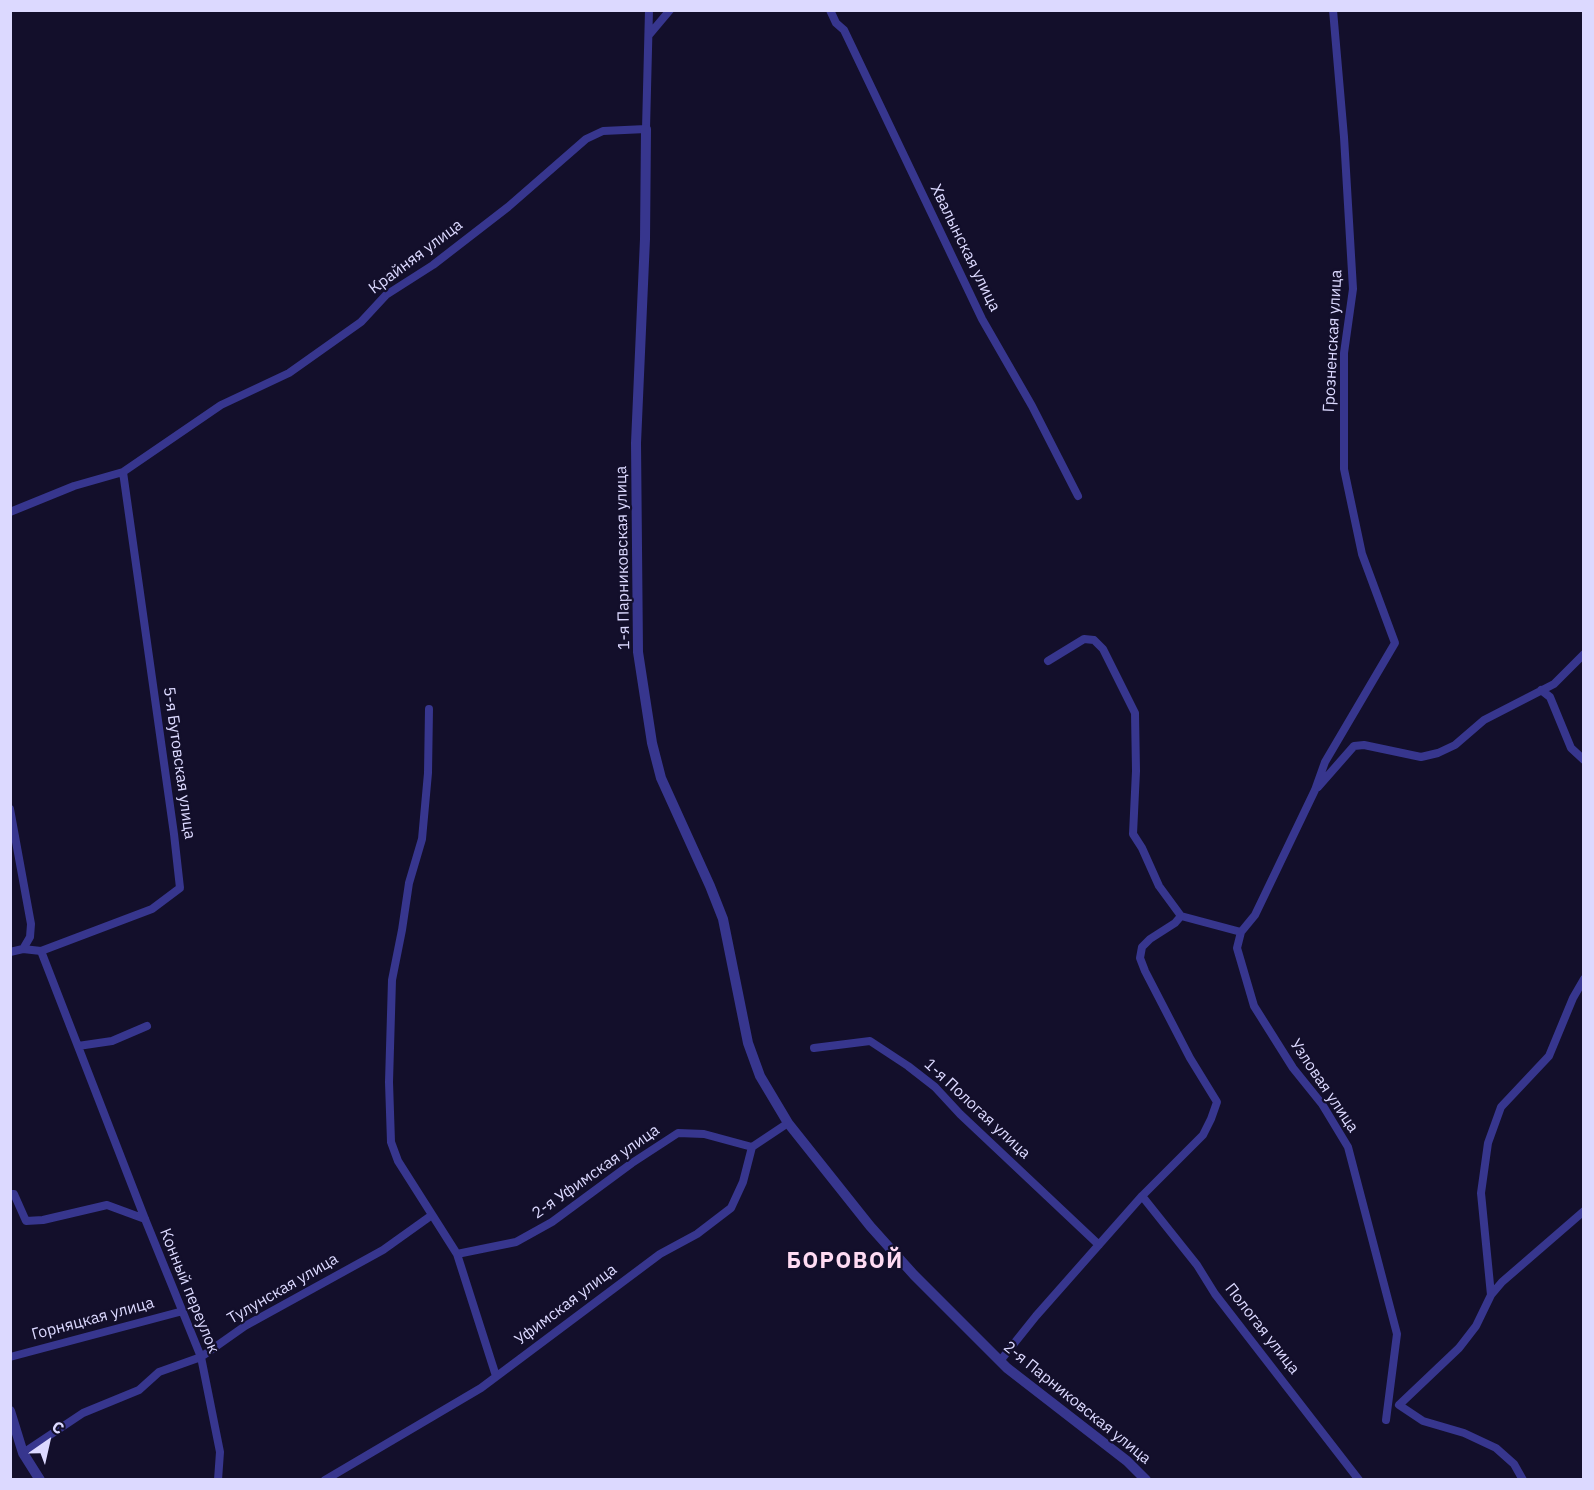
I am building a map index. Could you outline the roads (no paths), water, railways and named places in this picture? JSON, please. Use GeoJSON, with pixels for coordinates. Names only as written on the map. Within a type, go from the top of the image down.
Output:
{"type":"FeatureCollection","features":[{"type":"Feature","properties":{"kind":"street"},"geometry":{"type":"LineString","coordinates":[[646,129],[649,10]]}},
{"type":"Feature","properties":{"kind":"street"},"geometry":{"type":"LineString","coordinates":[[649,35],[670,10]]}},
{"type":"Feature","properties":{"kind":"street","name":"Хвалынская улица"},"geometry":{"type":"LineString","coordinates":[[830,10],[836,23],[844,30],[981,319],[1032,406],[1078,496]]}},
{"type":"Feature","properties":{"kind":"street","name":"Грозненская улица"},"geometry":{"type":"LineString","coordinates":[[1316,790],[1325,762],[1395,644],[1362,554],[1344,469],[1344,352],[1353,289],[1344,137],[1333,10]]}},
{"type":"Feature","properties":{"kind":"street","name":"Крайняя улица"},"geometry":{"type":"LineString","coordinates":[[10,512],[74,486],[123,472],[221,405],[289,373],[361,322],[386,295],[433,265],[508,207],[586,139],[603,130],[646,129]]}},
{"type":"Feature","properties":{"kind":"street","name":"1-я Парниковская улица"},"geometry":{"type":"LineString","coordinates":[[646,129],[645,239],[636,443],[638,652],[652,743],[661,778],[723,919],[748,1043],[759,1076],[776,1106]]}},
{"type":"Feature","properties":{"kind":"street","name":"5-я Бутовская улица"},"geometry":{"type":"LineString","coordinates":[[10,952],[23,949],[41,951],[152,909],[180,888],[123,472]]}},
{"type":"Feature","properties":{"kind":"street"},"geometry":{"type":"LineString","coordinates":[[1048,661],[1084,639],[1094,640],[1103,649],[1135,713],[1136,771],[1133,834],[1159,886],[1181,916],[1241,932],[1255,915],[1316,790],[1354,747],[1364,745],[1421,757],[1438,753],[1455,745],[1484,720],[1554,684],[1584,654]]}},
{"type":"Feature","properties":{"kind":"street"},"geometry":{"type":"LineString","coordinates":[[1541,690],[1550,697],[1571,748],[1584,760]]}},
{"type":"Feature","properties":{"kind":"street"},"geometry":{"type":"LineString","coordinates":[[429,709],[428,773],[422,839],[409,883],[392,980],[389,1082],[391,1142],[398,1161],[457,1254],[496,1376]]}},
{"type":"Feature","properties":{"kind":"street"},"geometry":{"type":"LineString","coordinates":[[10,809],[31,924],[30,937],[23,949]]}},
{"type":"Feature","properties":{"kind":"street"},"geometry":{"type":"LineString","coordinates":[[1000,1361],[1036,1316],[1142,1196],[1203,1134],[1211,1119],[1217,1102],[1190,1058],[1140,958],[1142,947],[1181,916]]}},
{"type":"Feature","properties":{"kind":"street","name":"Узловая улица"},"geometry":{"type":"LineString","coordinates":[[1241,932],[1237,948],[1254,1006],[1293,1068],[1322,1104],[1348,1147],[1397,1334],[1386,1420]]}},
{"type":"Feature","properties":{"kind":"street","name":"Конный переулок"},"geometry":{"type":"LineString","coordinates":[[41,951],[145,1220],[201,1357],[220,1452],[218,1479]]}},
{"type":"Feature","properties":{"kind":"street"},"geometry":{"type":"LineString","coordinates":[[1491,1295],[1481,1193],[1488,1143],[1501,1107],[1549,1056],[1573,998],[1584,979]]}},
{"type":"Feature","properties":{"kind":"street"},"geometry":{"type":"LineString","coordinates":[[78,1046],[112,1041],[147,1026]]}},
{"type":"Feature","properties":{"kind":"street","name":"1-я Пологая улица"},"geometry":{"type":"LineString","coordinates":[[813,1048],[870,1041],[908,1066],[935,1087],[960,1114],[1099,1245]]}},
{"type":"Feature","properties":{"kind":"street","name":"2-я Парниковская улица"},"geometry":{"type":"LineString","coordinates":[[776,1106],[870,1226],[1000,1361],[1127,1461],[1146,1479]]}},
{"type":"Feature","properties":{"kind":"street"},"geometry":{"type":"LineString","coordinates":[[752,1147],[788,1123]]}},
{"type":"Feature","properties":{"kind":"street","name":"2-я Уфимская улица"},"geometry":{"type":"LineString","coordinates":[[457,1254],[516,1242],[552,1222],[632,1163],[678,1133],[704,1134],[752,1147]]}},
{"type":"Feature","properties":{"kind":"street","name":"Уфимская улица"},"geometry":{"type":"LineString","coordinates":[[325,1479],[482,1388],[660,1254],[697,1234],[731,1208],[743,1182],[752,1147]]}},
{"type":"Feature","properties":{"kind":"street"},"geometry":{"type":"LineString","coordinates":[[10,1194],[14,1194],[26,1221],[43,1220],[107,1205],[145,1220]]}},
{"type":"Feature","properties":{"kind":"street","name":"Пологая улица"},"geometry":{"type":"LineString","coordinates":[[1142,1196],[1197,1264],[1215,1294],[1359,1479]]}},
{"type":"Feature","properties":{"kind":"street"},"geometry":{"type":"LineString","coordinates":[[1522,1479],[1514,1464],[1496,1448],[1464,1433],[1423,1421],[1399,1405],[1460,1348],[1476,1326],[1491,1295],[1502,1282],[1584,1211]]}},
{"type":"Feature","properties":{"kind":"street","name":"Тулунская улица"},"geometry":{"type":"LineString","coordinates":[[23,1454],[83,1413],[139,1390],[159,1372],[201,1357],[245,1326],[383,1250],[432,1215]]}},
{"type":"Feature","properties":{"kind":"street","name":"Горняцкая улица"},"geometry":{"type":"LineString","coordinates":[[10,1357],[183,1311]]}},
{"type":"Feature","properties":{"kind":"street"},"geometry":{"type":"LineString","coordinates":[[10,1411],[23,1454],[40,1479]]}},
{"type":"Feature","properties":{"kind":"district","name":"БОРОВОЙ"},"geometry":{"type":"Point","coordinates":[845,1262]}}]}
